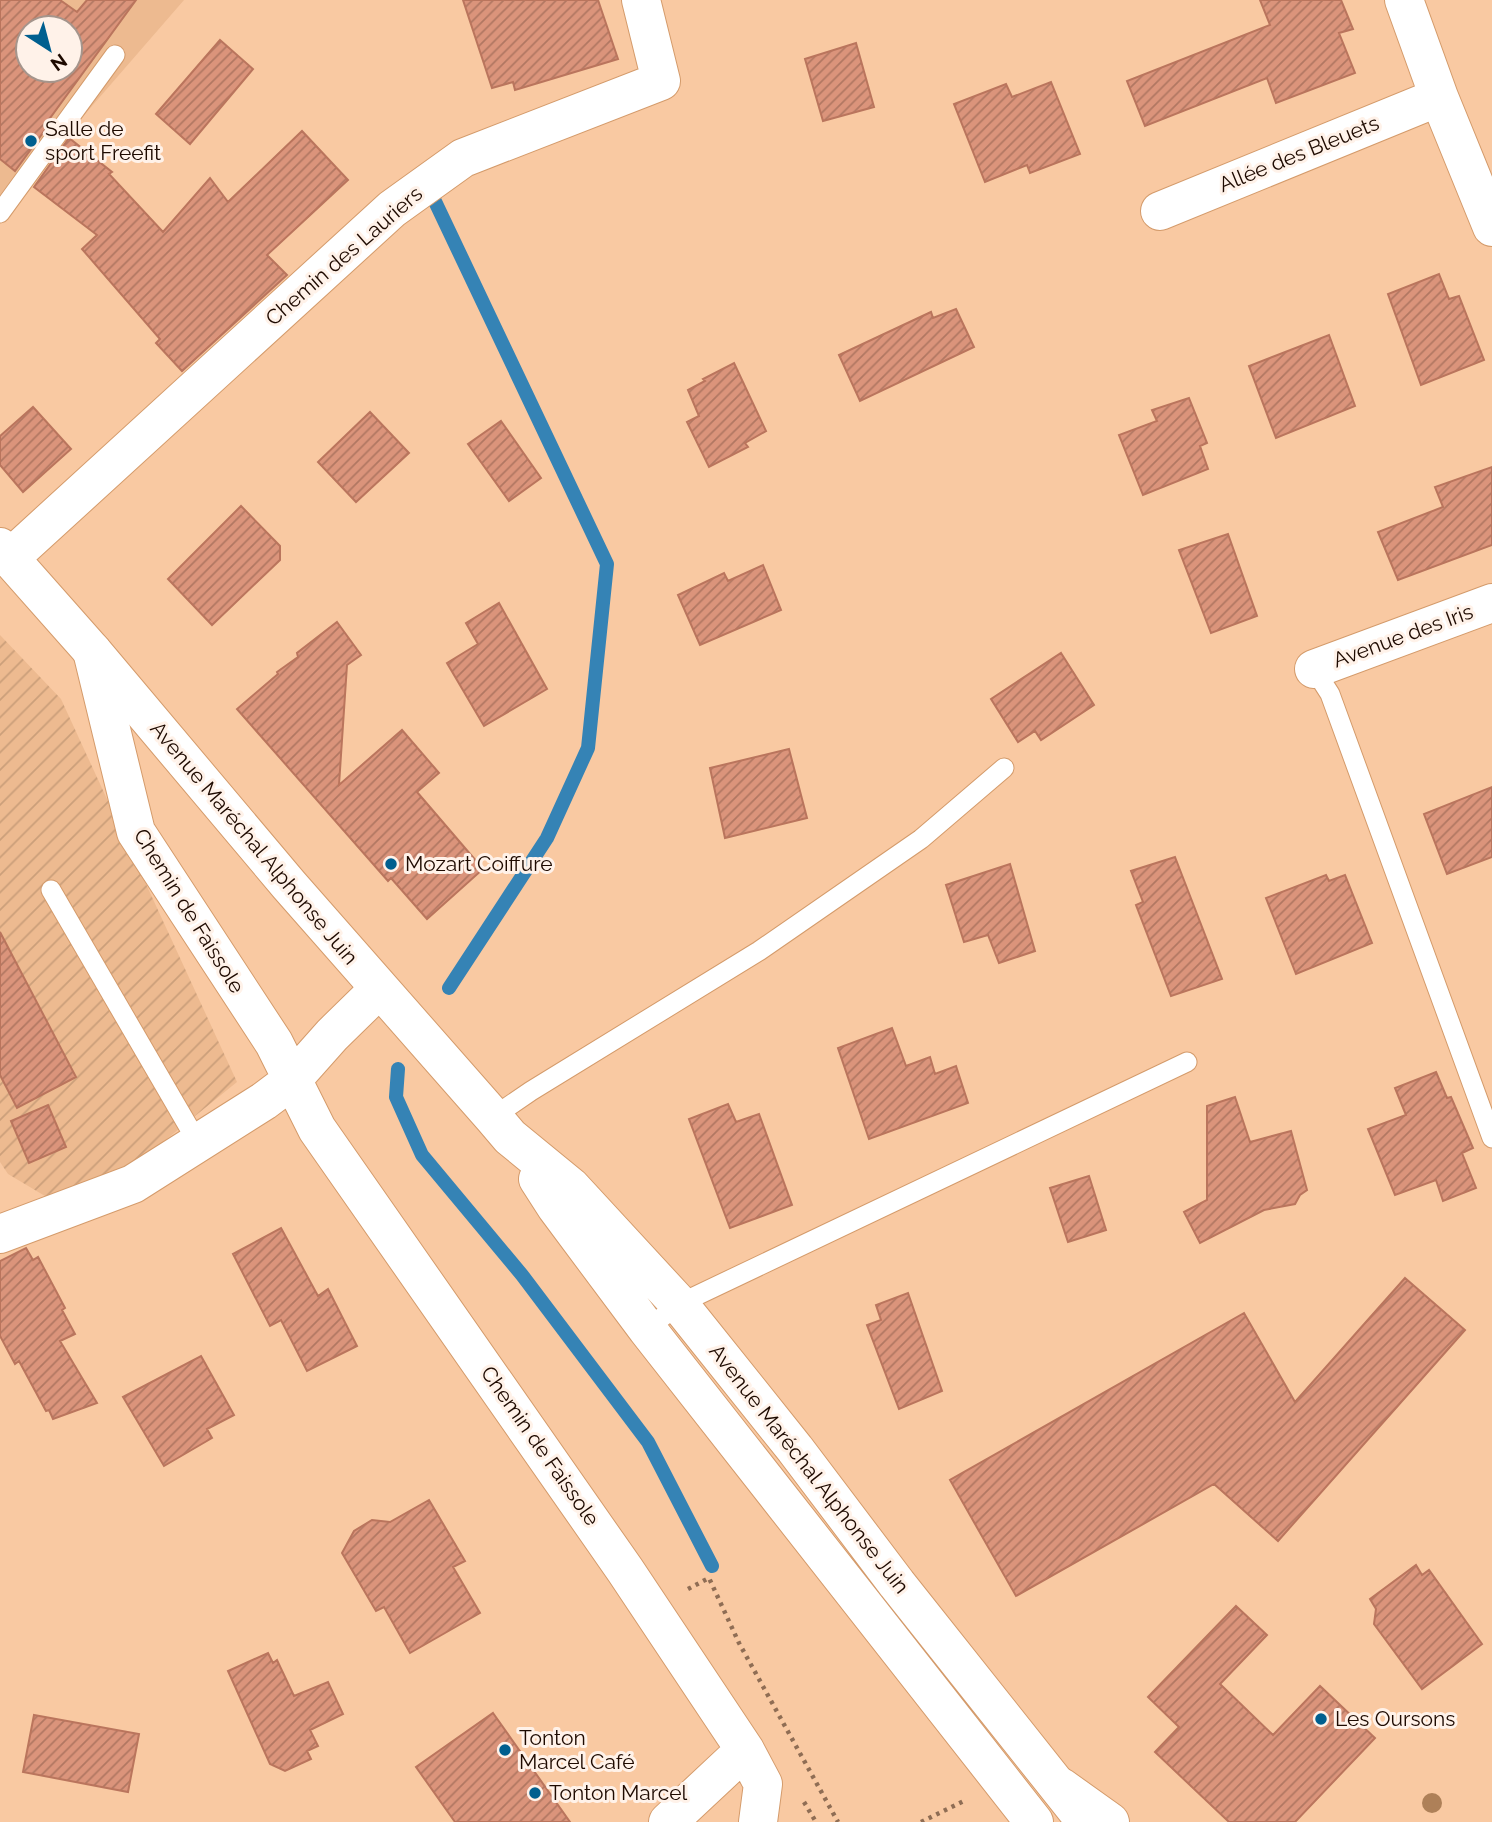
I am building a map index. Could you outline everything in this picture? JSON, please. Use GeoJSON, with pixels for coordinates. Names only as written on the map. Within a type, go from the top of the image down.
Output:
{"type":"FeatureCollection","features":[{"type":"Feature","properties":{"kind":"street","name":"Chemin des Lauriers"},"geometry":{"type":"LineString","coordinates":[[5,553],[392,209],[463,158],[661,81],[641,0]]}},
{"type":"Feature","properties":{"kind":"street"},"geometry":{"type":"LineString","coordinates":[[1404,0],[1439,97],[1492,227]]}},
{"type":"Feature","properties":{"kind":"street","name":"Allée des Bleuets"},"geometry":{"type":"LineString","coordinates":[[1160,211],[1439,97]]}},
{"type":"Feature","properties":{"kind":"street","name":"Avenue Maréchal Alphonse Juin"},"geometry":{"type":"LineString","coordinates":[[5,553],[501,1127],[556,1208],[647,1329],[1034,1822]]}},
{"type":"Feature","properties":{"kind":"street","name":"Avenue des Iris"},"geometry":{"type":"LineString","coordinates":[[1314,668],[1492,603]]}},
{"type":"Feature","properties":{"kind":"street","name":"Chemin de Faissole"},"geometry":{"type":"LineString","coordinates":[[92,651],[136,832],[274,1043],[317,1129],[625,1570],[745,1750],[763,1784],[758,1822]]}},
{"type":"Feature","properties":{"kind":"street"},"geometry":{"type":"LineString","coordinates":[[0,1234],[133,1184],[264,1101],[292,1080],[332,1035],[379,989]]}},
{"type":"Feature","properties":{"kind":"street","name":"Avenue Maréchal Alphonse Juin"},"geometry":{"type":"LineString","coordinates":[[501,1127],[571,1187],[679,1304],[795,1448],[897,1584],[1086,1822]]}},
{"type":"Feature","properties":{"kind":"street"},"geometry":{"type":"LineString","coordinates":[[668,1822],[745,1750]]}},
{"type":"Feature","properties":{"kind":"street"},"geometry":{"type":"LineString","coordinates":[[1055,1783],[1110,1822]]}},
{"type":"Feature","properties":{"kind":"lane"},"geometry":{"type":"LineString","coordinates":[[0,213],[116,55]]}},
{"type":"Feature","properties":{"kind":"lane"},"geometry":{"type":"LineString","coordinates":[[1314,668],[1329,694],[1492,1138]]}},
{"type":"Feature","properties":{"kind":"lane"},"geometry":{"type":"LineString","coordinates":[[501,1127],[531,1091],[760,951],[920,839],[1004,768]]}},
{"type":"Feature","properties":{"kind":"lane"},"geometry":{"type":"LineString","coordinates":[[51,890],[198,1143]]}},
{"type":"Feature","properties":{"kind":"lane"},"geometry":{"type":"LineString","coordinates":[[647,1329],[679,1304],[1187,1062]]}},
{"type":"Feature","properties":{"kind":"path"},"geometry":{"type":"LineString","coordinates":[[695,1585],[709,1578],[739,1643],[838,1822]]}},
{"type":"Feature","properties":{"kind":"path"},"geometry":{"type":"LineString","coordinates":[[921,1822],[971,1798]]}},
{"type":"Feature","properties":{"kind":"shaded area","name":"Salle de sport Freefit"},"geometry":{"type":"Polygon","coordinates":[[[0,0],[184,0],[0,212],[0,0]]]}},
{"type":"Feature","properties":{"kind":"shaded area"},"geometry":{"type":"Polygon","coordinates":[[[0,635],[61,699],[237,1082],[147,1155],[55,1202],[8,1174],[0,1162],[0,635]]]}},
{"type":"Feature","properties":{"kind":"building"},"geometry":{"type":"Polygon","coordinates":[[[0,0],[60,0],[77,12],[87,0],[136,0],[84,72],[84,14],[14,14],[14,84],[75,84],[15,171],[0,159],[0,0]]]}},
{"type":"Feature","properties":{"kind":"building"},"geometry":{"type":"Polygon","coordinates":[[[463,0],[598,0],[618,59],[515,90],[513,82],[492,88],[463,0]]]}},
{"type":"Feature","properties":{"kind":"building"},"geometry":{"type":"Polygon","coordinates":[[[1260,0],[1341,0],[1353,29],[1339,33],[1355,73],[1276,103],[1267,78],[1145,126],[1127,81],[1270,25],[1260,0]]]}},
{"type":"Feature","properties":{"kind":"building"},"geometry":{"type":"Polygon","coordinates":[[[220,40],[253,69],[190,144],[156,114],[220,40]]]}},
{"type":"Feature","properties":{"kind":"building"},"geometry":{"type":"Polygon","coordinates":[[[856,43],[874,107],[823,121],[805,59],[856,43]]]}},
{"type":"Feature","properties":{"kind":"building"},"geometry":{"type":"Polygon","coordinates":[[[1051,82],[1080,154],[1030,173],[1027,165],[985,182],[954,104],[1006,84],[1012,97],[1051,82]]]}},
{"type":"Feature","properties":{"kind":"building"},"geometry":{"type":"Polygon","coordinates":[[[302,131],[348,180],[267,255],[287,275],[182,371],[156,343],[160,339],[82,249],[97,235],[34,187],[69,138],[112,172],[109,174],[163,232],[210,178],[228,202],[302,131]]]}},
{"type":"Feature","properties":{"kind":"building"},"geometry":{"type":"Polygon","coordinates":[[[1439,274],[1449,299],[1459,296],[1484,360],[1421,385],[1388,294],[1439,274]]]}},
{"type":"Feature","properties":{"kind":"building"},"geometry":{"type":"Polygon","coordinates":[[[956,309],[974,347],[860,401],[839,355],[931,312],[933,318],[956,309]]]}},
{"type":"Feature","properties":{"kind":"building"},"geometry":{"type":"Polygon","coordinates":[[[1329,335],[1355,406],[1276,438],[1249,366],[1329,335]]]}},
{"type":"Feature","properties":{"kind":"building"},"geometry":{"type":"Polygon","coordinates":[[[734,363],[766,431],[745,443],[748,447],[709,467],[687,422],[699,416],[688,390],[734,363]]]}},
{"type":"Feature","properties":{"kind":"building"},"geometry":{"type":"Polygon","coordinates":[[[1189,398],[1207,443],[1200,446],[1208,469],[1143,495],[1119,435],[1157,421],[1152,410],[1189,398]]]}},
{"type":"Feature","properties":{"kind":"building"},"geometry":{"type":"Polygon","coordinates":[[[33,407],[71,449],[23,492],[0,465],[0,436],[33,407]]]}},
{"type":"Feature","properties":{"kind":"building"},"geometry":{"type":"Polygon","coordinates":[[[370,412],[409,453],[356,502],[318,462],[370,412]]]}},
{"type":"Feature","properties":{"kind":"building"},"geometry":{"type":"Polygon","coordinates":[[[501,421],[541,478],[509,501],[468,444],[501,421]]]}},
{"type":"Feature","properties":{"kind":"building"},"geometry":{"type":"Polygon","coordinates":[[[1492,467],[1492,545],[1398,580],[1378,532],[1443,507],[1435,487],[1492,467]]]}},
{"type":"Feature","properties":{"kind":"building"},"geometry":{"type":"Polygon","coordinates":[[[241,506],[280,546],[280,560],[212,625],[168,579],[241,506]]]}},
{"type":"Feature","properties":{"kind":"building"},"geometry":{"type":"Polygon","coordinates":[[[1228,534],[1257,616],[1211,633],[1179,550],[1228,534]]]}},
{"type":"Feature","properties":{"kind":"building"},"geometry":{"type":"Polygon","coordinates":[[[763,565],[781,610],[700,645],[678,595],[724,573],[728,581],[763,565]]]}},
{"type":"Feature","properties":{"kind":"building"},"geometry":{"type":"Polygon","coordinates":[[[499,603],[547,689],[484,726],[447,663],[478,644],[466,623],[499,603]]]}},
{"type":"Feature","properties":{"kind":"building"},"geometry":{"type":"Polygon","coordinates":[[[337,622],[361,655],[347,665],[339,785],[402,730],[439,773],[417,792],[483,869],[427,919],[391,878],[388,881],[237,709],[278,674],[277,672],[298,657],[297,653],[337,622]]]}},
{"type":"Feature","properties":{"kind":"building"},"geometry":{"type":"Polygon","coordinates":[[[1061,653],[1094,705],[1041,740],[1035,731],[1018,742],[991,699],[1061,653]]]}},
{"type":"Feature","properties":{"kind":"building"},"geometry":{"type":"Polygon","coordinates":[[[789,749],[807,818],[725,838],[710,768],[789,749]]]}},
{"type":"Feature","properties":{"kind":"building"},"geometry":{"type":"Polygon","coordinates":[[[1492,787],[1492,857],[1447,874],[1424,814],[1492,787]]]}},
{"type":"Feature","properties":{"kind":"building"},"geometry":{"type":"Polygon","coordinates":[[[1175,857],[1222,979],[1171,996],[1136,905],[1143,902],[1131,871],[1175,857]]]}},
{"type":"Feature","properties":{"kind":"building"},"geometry":{"type":"Polygon","coordinates":[[[1010,864],[1035,951],[999,963],[988,935],[964,942],[946,885],[1010,864]]]}},
{"type":"Feature","properties":{"kind":"building"},"geometry":{"type":"Polygon","coordinates":[[[1326,875],[1329,881],[1345,875],[1372,943],[1296,974],[1266,898],[1326,875]]]}},
{"type":"Feature","properties":{"kind":"building"},"geometry":{"type":"Polygon","coordinates":[[[0,932],[76,1077],[17,1108],[0,1075],[0,932]]]}},
{"type":"Feature","properties":{"kind":"building"},"geometry":{"type":"Polygon","coordinates":[[[892,1028],[906,1066],[930,1057],[935,1074],[956,1066],[968,1103],[869,1139],[838,1048],[892,1028]]]}},
{"type":"Feature","properties":{"kind":"building"},"geometry":{"type":"Polygon","coordinates":[[[1436,1072],[1447,1098],[1451,1097],[1473,1148],[1462,1153],[1476,1188],[1443,1201],[1436,1180],[1395,1195],[1368,1129],[1406,1115],[1395,1088],[1436,1072]]]}},
{"type":"Feature","properties":{"kind":"building"},"geometry":{"type":"Polygon","coordinates":[[[1235,1097],[1250,1142],[1291,1131],[1307,1190],[1295,1204],[1264,1210],[1200,1243],[1184,1212],[1207,1200],[1207,1106],[1235,1097]]]}},
{"type":"Feature","properties":{"kind":"building"},"geometry":{"type":"Polygon","coordinates":[[[728,1104],[736,1122],[759,1114],[792,1205],[730,1228],[689,1119],[728,1104]]]}},
{"type":"Feature","properties":{"kind":"building"},"geometry":{"type":"Polygon","coordinates":[[[48,1105],[66,1147],[29,1163],[11,1121],[48,1105]]]}},
{"type":"Feature","properties":{"kind":"building"},"geometry":{"type":"Polygon","coordinates":[[[1089,1176],[1106,1230],[1068,1242],[1050,1188],[1089,1176]]]}},
{"type":"Feature","properties":{"kind":"building"},"geometry":{"type":"Polygon","coordinates":[[[281,1228],[318,1296],[328,1289],[357,1346],[307,1371],[281,1320],[270,1326],[233,1254],[281,1228]]]}},
{"type":"Feature","properties":{"kind":"building"},"geometry":{"type":"Polygon","coordinates":[[[26,1248],[33,1260],[38,1257],[65,1308],[62,1310],[75,1334],[60,1341],[97,1403],[53,1419],[19,1361],[15,1364],[0,1336],[0,1261],[26,1248]]]}},
{"type":"Feature","properties":{"kind":"building"},"geometry":{"type":"Polygon","coordinates":[[[1405,1278],[1465,1330],[1278,1541],[1214,1484],[1016,1596],[950,1480],[1244,1313],[1295,1402],[1405,1278]]]}},
{"type":"Feature","properties":{"kind":"building"},"geometry":{"type":"Polygon","coordinates":[[[908,1293],[942,1391],[899,1409],[867,1325],[881,1320],[876,1305],[908,1293]]]}},
{"type":"Feature","properties":{"kind":"building"},"geometry":{"type":"Polygon","coordinates":[[[201,1356],[234,1415],[207,1429],[212,1438],[164,1466],[123,1397],[201,1356]]]}},
{"type":"Feature","properties":{"kind":"building"},"geometry":{"type":"Polygon","coordinates":[[[429,1500],[465,1561],[453,1567],[480,1613],[410,1653],[384,1607],[376,1611],[342,1553],[354,1531],[372,1520],[390,1522],[429,1500]]]}},
{"type":"Feature","properties":{"kind":"building"},"geometry":{"type":"Polygon","coordinates":[[[1416,1565],[1422,1575],[1429,1570],[1482,1644],[1422,1689],[1374,1624],[1376,1609],[1370,1599],[1416,1565]]]}},
{"type":"Feature","properties":{"kind":"building","name":"Les Oursons"},"geometry":{"type":"Polygon","coordinates":[[[1236,1606],[1267,1635],[1220,1684],[1273,1735],[1320,1686],[1375,1738],[1295,1822],[1229,1822],[1155,1752],[1179,1727],[1148,1697],[1236,1606]]]}},
{"type":"Feature","properties":{"kind":"building"},"geometry":{"type":"Polygon","coordinates":[[[268,1653],[273,1663],[277,1660],[294,1696],[328,1682],[343,1714],[310,1730],[318,1746],[307,1751],[311,1759],[285,1771],[270,1764],[228,1671],[268,1653]]]}},
{"type":"Feature","properties":{"kind":"building"},"geometry":{"type":"Polygon","coordinates":[[[493,1713],[570,1822],[455,1822],[416,1767],[493,1713]]]}},
{"type":"Feature","properties":{"kind":"building"},"geometry":{"type":"Polygon","coordinates":[[[34,1715],[139,1734],[128,1792],[23,1772],[34,1715]]]}},
{"type":"Feature","properties":{"kind":"waterway"},"geometry":{"type":"LineString","coordinates":[[431,193],[607,564],[588,748],[547,838],[449,988]]}},
{"type":"Feature","properties":{"kind":"waterway"},"geometry":{"type":"LineString","coordinates":[[398,1069],[396,1097],[422,1155],[522,1275],[648,1442],[712,1566]]}},
{"type":"Feature","properties":{"kind":"place","name":"Salle de sport Freefit"},"geometry":{"type":"Point","coordinates":[31,141]}},
{"type":"Feature","properties":{"kind":"place","name":"Mozart Coiffure"},"geometry":{"type":"Point","coordinates":[391,864]}},
{"type":"Feature","properties":{"kind":"place","name":"Les Oursons"},"geometry":{"type":"Point","coordinates":[1321,1719]}},
{"type":"Feature","properties":{"kind":"place","name":"Tonton Marcel Café"},"geometry":{"type":"Point","coordinates":[505,1750]}},
{"type":"Feature","properties":{"kind":"place","name":"Tonton Marcel"},"geometry":{"type":"Point","coordinates":[535,1793]}}]}
